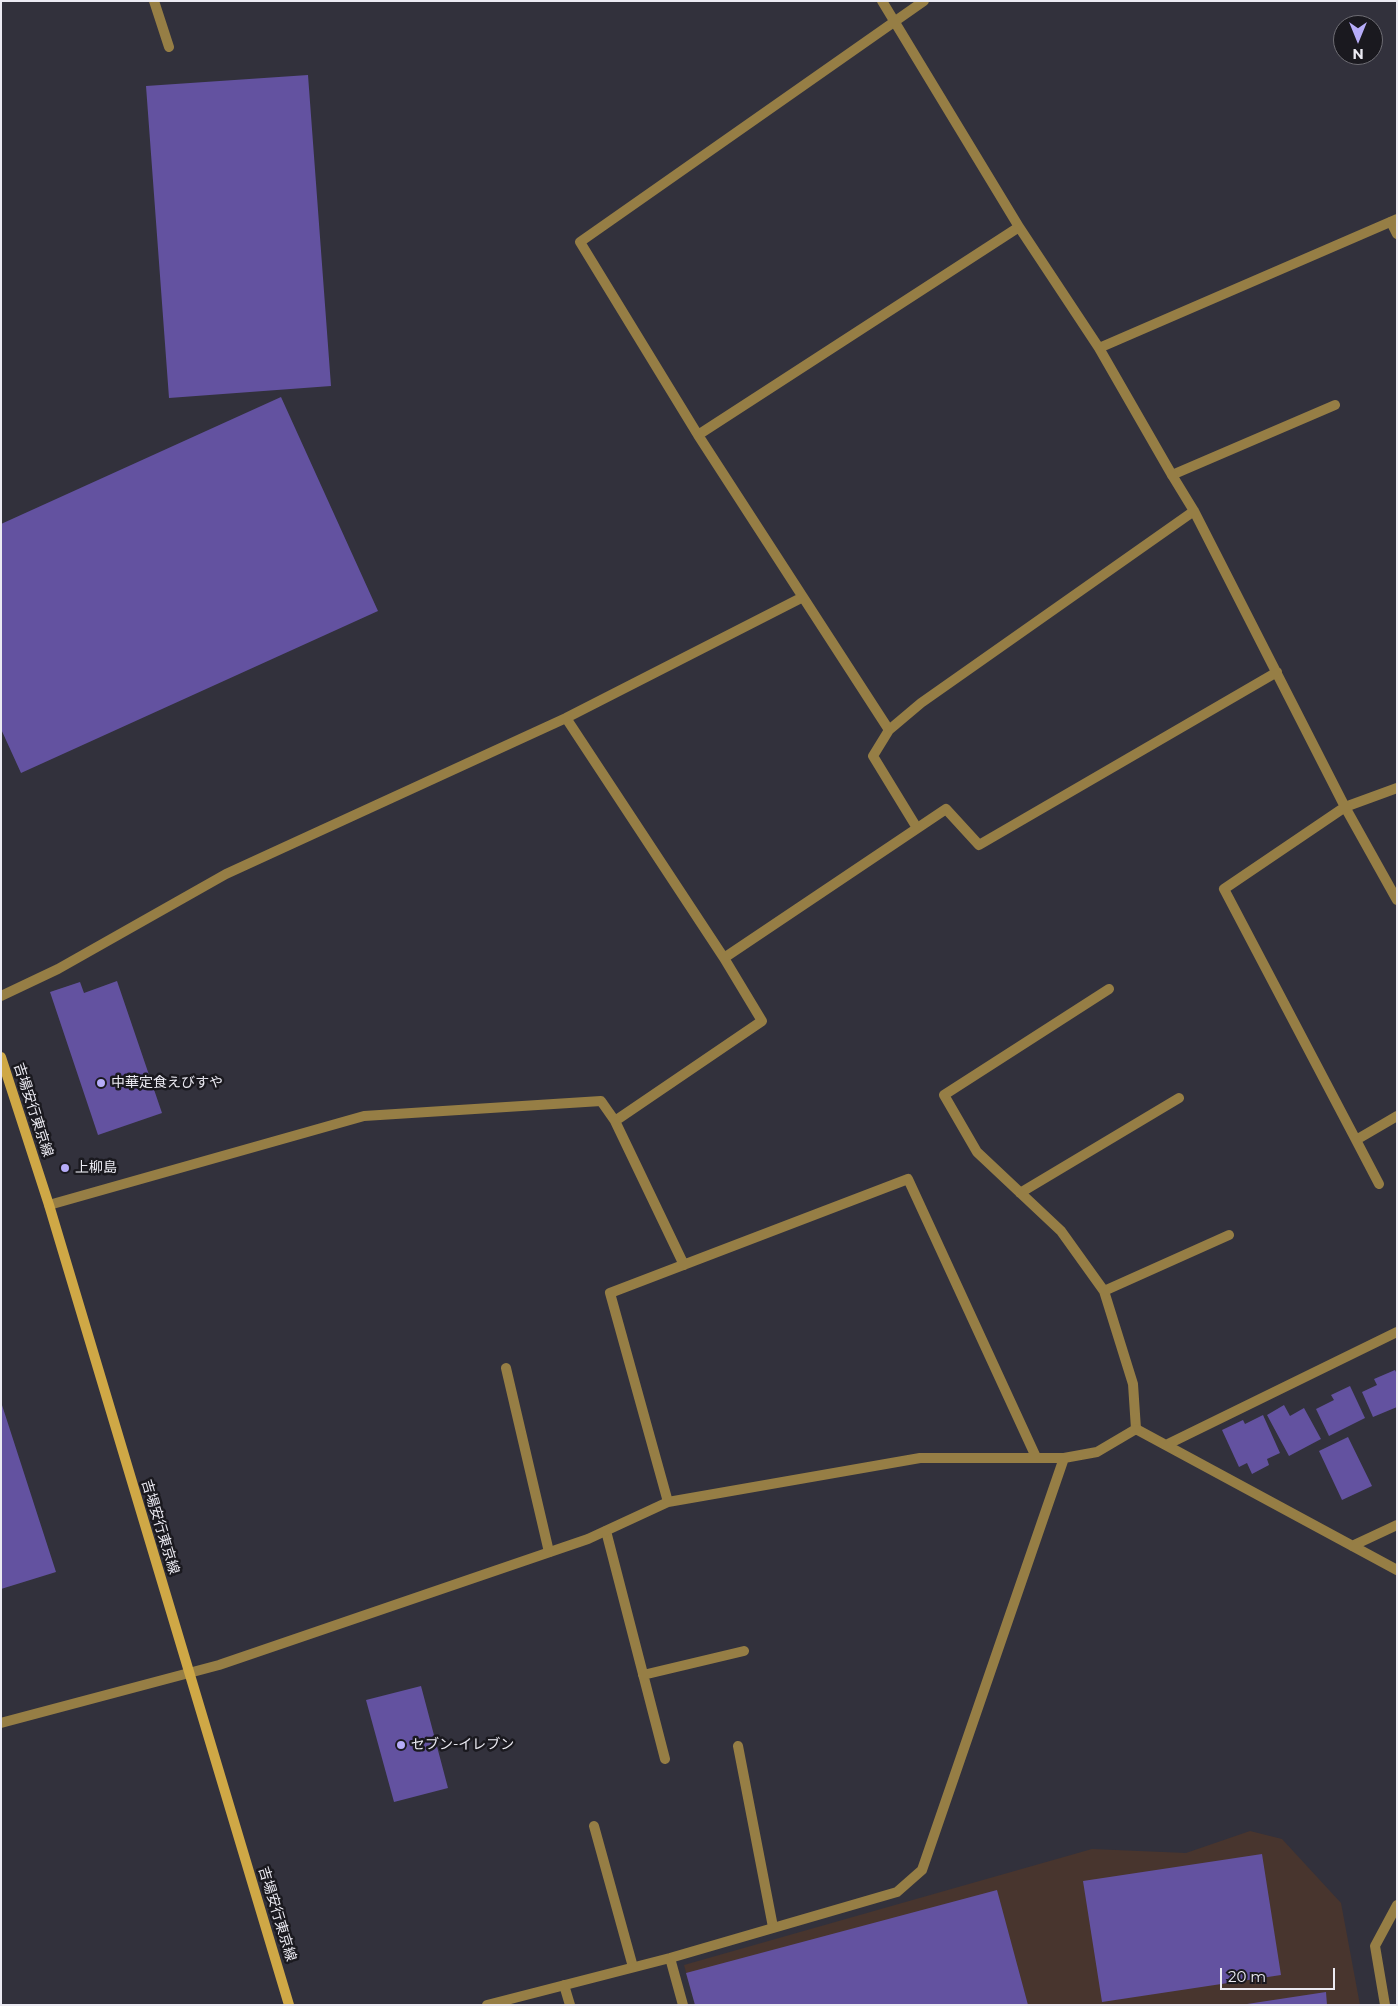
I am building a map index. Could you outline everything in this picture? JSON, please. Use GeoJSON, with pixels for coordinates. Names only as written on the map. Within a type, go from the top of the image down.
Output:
{"type":"FeatureCollection","features":[{"type":"Feature","properties":{"kind":"main road","name":"吉場安行東京線"},"geometry":{"type":"LineString","coordinates":[[1,1057],[49,1205],[289,2005]]}},
{"type":"Feature","properties":{"kind":"street"},"geometry":{"type":"LineString","coordinates":[[154,1],[169,47]]}},
{"type":"Feature","properties":{"kind":"street"},"geometry":{"type":"LineString","coordinates":[[882,1],[1019,227],[1100,348],[1194,511],[1345,808],[1397,900]]}},
{"type":"Feature","properties":{"kind":"street"},"geometry":{"type":"LineString","coordinates":[[889,730],[698,435],[580,242],[924,1]]}},
{"type":"Feature","properties":{"kind":"street"},"geometry":{"type":"LineString","coordinates":[[1100,348],[1394,220],[1397,234]]}},
{"type":"Feature","properties":{"kind":"street"},"geometry":{"type":"LineString","coordinates":[[698,435],[1019,227]]}},
{"type":"Feature","properties":{"kind":"street"},"geometry":{"type":"LineString","coordinates":[[1172,475],[1335,405]]}},
{"type":"Feature","properties":{"kind":"street"},"geometry":{"type":"LineString","coordinates":[[917,828],[873,756],[889,730],[921,703],[1194,511]]}},
{"type":"Feature","properties":{"kind":"street"},"geometry":{"type":"LineString","coordinates":[[1,996],[58,969],[226,874],[566,718],[803,597]]}},
{"type":"Feature","properties":{"kind":"street"},"geometry":{"type":"LineString","coordinates":[[724,958],[946,809],[979,845],[1277,672]]}},
{"type":"Feature","properties":{"kind":"street"},"geometry":{"type":"LineString","coordinates":[[566,718],[724,958],[762,1021],[616,1121]]}},
{"type":"Feature","properties":{"kind":"street"},"geometry":{"type":"LineString","coordinates":[[1379,1184],[1224,889],[1345,808],[1397,788]]}},
{"type":"Feature","properties":{"kind":"street"},"geometry":{"type":"LineString","coordinates":[[1109,989],[944,1095],[977,1152],[1061,1231],[1104,1292],[1133,1384],[1136,1429]]}},
{"type":"Feature","properties":{"kind":"street"},"geometry":{"type":"LineString","coordinates":[[1020,1193],[1179,1098]]}},
{"type":"Feature","properties":{"kind":"street"},"geometry":{"type":"LineString","coordinates":[[49,1205],[364,1116],[601,1101],[616,1121],[684,1265]]}},
{"type":"Feature","properties":{"kind":"street"},"geometry":{"type":"LineString","coordinates":[[1356,1140],[1397,1116]]}},
{"type":"Feature","properties":{"kind":"street"},"geometry":{"type":"LineString","coordinates":[[668,1502],[610,1293],[908,1179],[1036,1457]]}},
{"type":"Feature","properties":{"kind":"street"},"geometry":{"type":"LineString","coordinates":[[1104,1292],[1230,1235]]}},
{"type":"Feature","properties":{"kind":"street"},"geometry":{"type":"LineString","coordinates":[[1166,1445],[1397,1332]]}},
{"type":"Feature","properties":{"kind":"street"},"geometry":{"type":"LineString","coordinates":[[506,1368],[549,1552]]}},
{"type":"Feature","properties":{"kind":"street"},"geometry":{"type":"LineString","coordinates":[[1136,1429],[1397,1570]]}},
{"type":"Feature","properties":{"kind":"street"},"geometry":{"type":"LineString","coordinates":[[1,1723],[219,1665],[588,1539],[668,1502],[920,1458],[1064,1458],[1097,1452],[1136,1429]]}},
{"type":"Feature","properties":{"kind":"street"},"geometry":{"type":"LineString","coordinates":[[487,2005],[670,1958],[897,1892],[922,1870],[1064,1458]]}},
{"type":"Feature","properties":{"kind":"street"},"geometry":{"type":"LineString","coordinates":[[1352,1546],[1397,1525]]}},
{"type":"Feature","properties":{"kind":"street"},"geometry":{"type":"LineString","coordinates":[[606,1531],[665,1760]]}},
{"type":"Feature","properties":{"kind":"street"},"geometry":{"type":"LineString","coordinates":[[643,1675],[744,1651]]}},
{"type":"Feature","properties":{"kind":"street"},"geometry":{"type":"LineString","coordinates":[[738,1746],[773,1927]]}},
{"type":"Feature","properties":{"kind":"street"},"geometry":{"type":"LineString","coordinates":[[594,1826],[633,1967]]}},
{"type":"Feature","properties":{"kind":"street"},"geometry":{"type":"LineString","coordinates":[[1385,2005],[1375,1946],[1397,1905]]}},
{"type":"Feature","properties":{"kind":"street"},"geometry":{"type":"LineString","coordinates":[[670,1958],[683,2005]]}},
{"type":"Feature","properties":{"kind":"street"},"geometry":{"type":"LineString","coordinates":[[564,1985],[570,2005]]}},
{"type":"Feature","properties":{"kind":"shaded area"},"geometry":{"type":"Polygon","coordinates":[[[1250,1831],[1282,1839],[1341,1903],[1360,2005],[695,2005],[684,1965],[1092,1849],[1186,1853],[1250,1831]]]}},
{"type":"Feature","properties":{"kind":"building"},"geometry":{"type":"Polygon","coordinates":[[[308,75],[331,386],[169,398],[146,86],[308,75]]]}},
{"type":"Feature","properties":{"kind":"building"},"geometry":{"type":"Polygon","coordinates":[[[281,397],[378,611],[21,773],[1,729],[1,524],[281,397]]]}},
{"type":"Feature","properties":{"kind":"building"},"geometry":{"type":"Polygon","coordinates":[[[117,981],[162,1113],[98,1135],[50,992],[80,982],[84,993],[117,981]]]}},
{"type":"Feature","properties":{"kind":"building"},"geometry":{"type":"Polygon","coordinates":[[[1395,1370],[1397,1374],[1397,1407],[1373,1417],[1362,1392],[1377,1385],[1374,1379],[1395,1370]]]}},
{"type":"Feature","properties":{"kind":"building"},"geometry":{"type":"Polygon","coordinates":[[[1350,1386],[1365,1418],[1329,1436],[1316,1409],[1334,1400],[1331,1395],[1350,1386]]]}},
{"type":"Feature","properties":{"kind":"building"},"geometry":{"type":"Polygon","coordinates":[[[1,1402],[56,1572],[1,1589],[1,1402]]]}},
{"type":"Feature","properties":{"kind":"building"},"geometry":{"type":"Polygon","coordinates":[[[1284,1405],[1290,1416],[1304,1408],[1321,1439],[1289,1456],[1267,1415],[1284,1405]]]}},
{"type":"Feature","properties":{"kind":"building"},"geometry":{"type":"Polygon","coordinates":[[[1263,1415],[1280,1453],[1267,1459],[1269,1465],[1252,1474],[1247,1463],[1239,1467],[1222,1430],[1243,1420],[1245,1424],[1263,1415]]]}},
{"type":"Feature","properties":{"kind":"building"},"geometry":{"type":"Polygon","coordinates":[[[1348,1437],[1372,1486],[1342,1500],[1319,1451],[1348,1437]]]}},
{"type":"Feature","properties":{"kind":"building"},"geometry":{"type":"Polygon","coordinates":[[[421,1686],[448,1788],[394,1802],[366,1700],[421,1686]]]}},
{"type":"Feature","properties":{"kind":"building"},"geometry":{"type":"Polygon","coordinates":[[[1262,1854],[1281,1975],[1102,2002],[1083,1881],[1262,1854]]]}},
{"type":"Feature","properties":{"kind":"building"},"geometry":{"type":"Polygon","coordinates":[[[997,1890],[1028,2005],[695,2005],[686,1973],[997,1890]]]}},
{"type":"Feature","properties":{"kind":"building"},"geometry":{"type":"Polygon","coordinates":[[[1326,1992],[1327,2005],[1247,2005],[1247,2004],[1326,1992]]]}},
{"type":"Feature","properties":{"kind":"place","name":"中華定食えびすや"},"geometry":{"type":"Point","coordinates":[101,1083]}},
{"type":"Feature","properties":{"kind":"place","name":"上柳島"},"geometry":{"type":"Point","coordinates":[65,1168]}},
{"type":"Feature","properties":{"kind":"place","name":"セブン-イレブン"},"geometry":{"type":"Point","coordinates":[401,1745]}}]}
